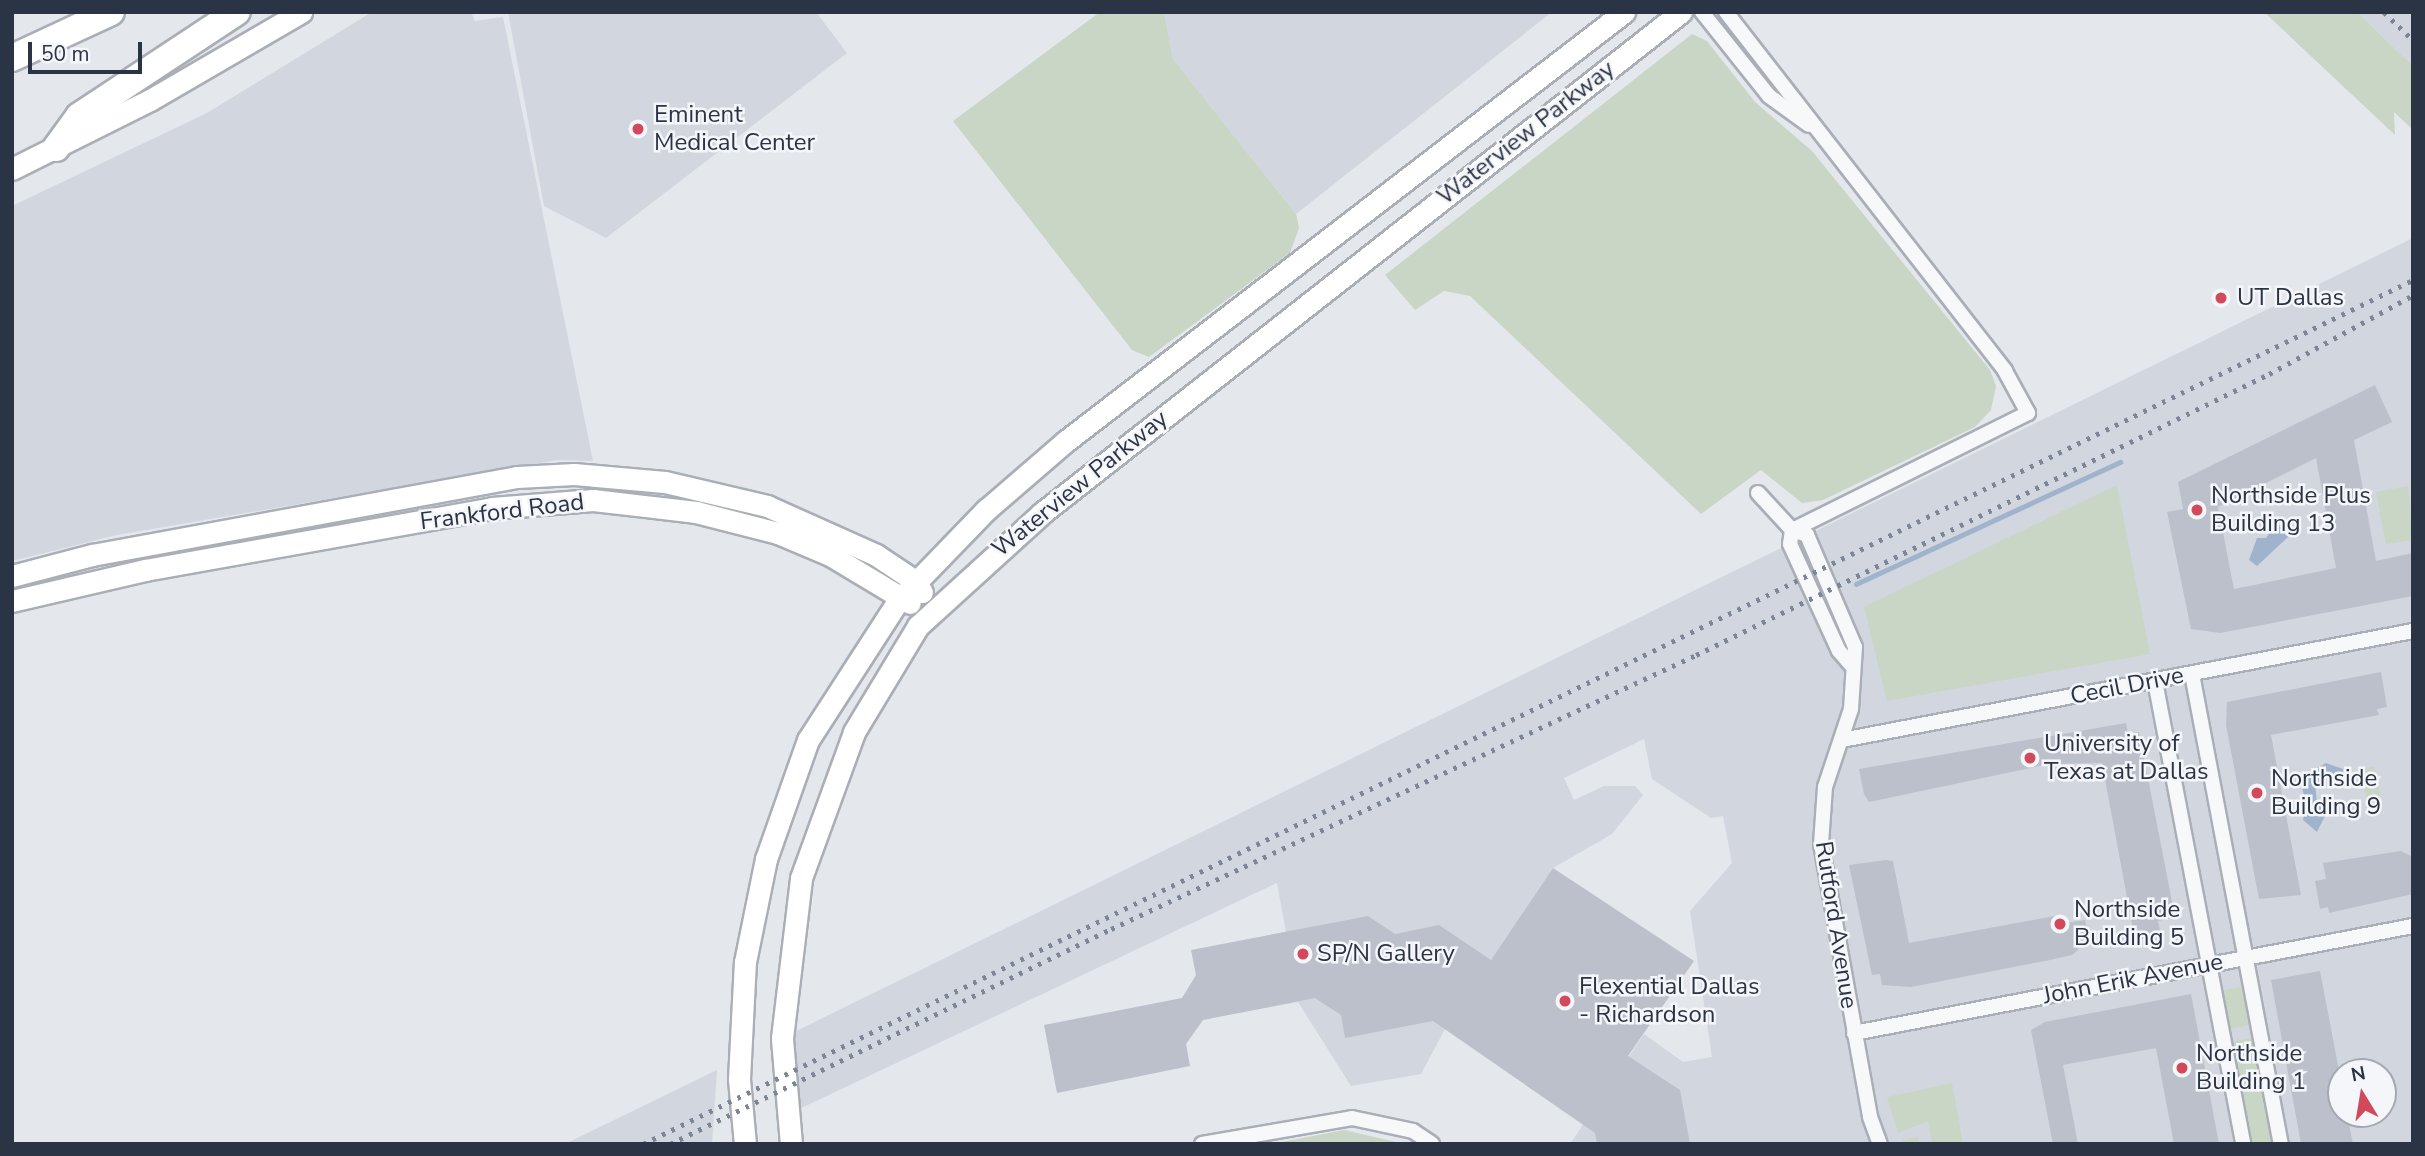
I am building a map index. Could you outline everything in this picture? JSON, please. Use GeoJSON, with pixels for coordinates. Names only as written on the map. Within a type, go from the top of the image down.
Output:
{"type":"FeatureCollection","features":[{"type":"Feature","properties":{"kind":"highway"},"geometry":{"type":"LineString","coordinates":[[12,58],[111,12]]}},
{"type":"Feature","properties":{"kind":"highway"},"geometry":{"type":"LineString","coordinates":[[56,148],[79,116],[237,12]]}},
{"type":"Feature","properties":{"kind":"main road"},"geometry":{"type":"LineString","coordinates":[[12,169],[56,148],[301,12]]}},
{"type":"Feature","properties":{"kind":"main road","name":"Waterview Parkway"},"geometry":{"type":"LineString","coordinates":[[745,1144],[739,1056],[745,962],[775,829],[792,775],[819,718],[898,601],[915,581],[1022,477],[1624,12]]}},
{"type":"Feature","properties":{"kind":"main road","name":"Waterview Parkway"},"geometry":{"type":"LineString","coordinates":[[791,1144],[783,1076],[783,1000],[812,839],[878,685],[933,608],[1042,513],[1681,12]]}},
{"type":"Feature","properties":{"kind":"main road"},"geometry":{"type":"LineString","coordinates":[[1335,234],[1358,265]]}},
{"type":"Feature","properties":{"kind":"main road","name":"Frankford Road"},"geometry":{"type":"LineString","coordinates":[[12,576],[141,546],[517,477],[574,474],[665,482],[767,506],[839,536],[915,581],[933,608]]}},
{"type":"Feature","properties":{"kind":"main road","name":"Frankford Road"},"geometry":{"type":"LineString","coordinates":[[12,601],[145,570],[492,508],[593,500],[696,512],[778,533],[830,555],[898,601],[933,608]]}},
{"type":"Feature","properties":{"kind":"main road"},"geometry":{"type":"LineString","coordinates":[[141,546],[145,570]]}},
{"type":"Feature","properties":{"kind":"main road"},"geometry":{"type":"LineString","coordinates":[[775,829],[812,839]]}},
{"type":"Feature","properties":{"kind":"street"},"geometry":{"type":"LineString","coordinates":[[1702,12],[1769,96],[1817,129]]}},
{"type":"Feature","properties":{"kind":"street"},"geometry":{"type":"LineString","coordinates":[[1726,12],[2011,378],[2028,414],[1792,530],[1758,493]]}},
{"type":"Feature","properties":{"kind":"street","name":"Rutford Avenue"},"geometry":{"type":"LineString","coordinates":[[1792,530],[1790,544],[1839,651],[1851,664],[1851,709],[1842,740],[1829,769],[1820,830],[1854,1032],[1880,1144]]}},
{"type":"Feature","properties":{"kind":"street","name":"Cecil Drive"},"geometry":{"type":"LineString","coordinates":[[1842,740],[2413,631]]}},
{"type":"Feature","properties":{"kind":"street"},"geometry":{"type":"LineString","coordinates":[[2192,674],[2281,1144]]}},
{"type":"Feature","properties":{"kind":"street"},"geometry":{"type":"LineString","coordinates":[[2155,681],[2243,1144]]}},
{"type":"Feature","properties":{"kind":"street","name":"John Erik Avenue"},"geometry":{"type":"LineString","coordinates":[[1854,1032],[2413,926]]}},
{"type":"Feature","properties":{"kind":"street"},"geometry":{"type":"LineString","coordinates":[[1202,1144],[1352,1118],[1392,1125],[1432,1144]]}},
{"type":"Feature","properties":{"kind":"shaded area"},"geometry":{"type":"Polygon","coordinates":[[[372,12],[471,12],[475,21],[503,17],[593,461],[557,460],[117,535],[12,561],[12,206],[207,113],[372,12]]]}},
{"type":"Feature","properties":{"kind":"shaded area","name":"Eminent Medical Center"},"geometry":{"type":"Polygon","coordinates":[[[508,12],[816,12],[847,53],[606,238],[544,206],[508,12]]]}},
{"type":"Feature","properties":{"kind":"shaded area"},"geometry":{"type":"Polygon","coordinates":[[[1164,12],[1552,12],[1296,214],[1173,59],[1164,12]]]}},
{"type":"Feature","properties":{"kind":"shaded area"},"geometry":{"type":"Polygon","coordinates":[[[2357,12],[2413,12],[2413,66],[2357,12]]]}},
{"type":"Feature","properties":{"kind":"shaded area","name":"University of Texas at Dallas"},"geometry":{"type":"Polygon","coordinates":[[[2413,238],[2413,1144],[1570,1144],[1644,1034],[1683,1062],[1712,1057],[1690,911],[1732,863],[1723,816],[1711,818],[1652,779],[1644,739],[1564,778],[1574,800],[1604,786],[1635,786],[1643,795],[1612,834],[1553,868],[1445,1029],[1421,1074],[1351,1086],[1298,1002],[1233,1014],[1220,945],[1286,932],[1277,883],[797,1110],[794,1032],[2413,238]]]}},
{"type":"Feature","properties":{"kind":"shaded area"},"geometry":{"type":"Polygon","coordinates":[[[717,1070],[712,1144],[565,1144],[717,1070]]]}},
{"type":"Feature","properties":{"kind":"green space"},"geometry":{"type":"Polygon","coordinates":[[[1100,12],[1164,12],[1173,59],[1296,214],[1299,228],[1290,253],[1149,357],[1132,350],[953,121],[1100,12]]]}},
{"type":"Feature","properties":{"kind":"green space"},"geometry":{"type":"Polygon","coordinates":[[[2264,12],[2357,12],[2413,66],[2413,130],[2394,112],[2395,135],[2264,12]]]}},
{"type":"Feature","properties":{"kind":"green space"},"geometry":{"type":"Polygon","coordinates":[[[1692,34],[1707,41],[1755,102],[1812,151],[1990,370],[1996,386],[1991,410],[1975,427],[1823,500],[1802,503],[1761,470],[1701,514],[1470,296],[1444,291],[1415,310],[1385,275],[1692,34]]]}},
{"type":"Feature","properties":{"kind":"green space"},"geometry":{"type":"Polygon","coordinates":[[[2117,485],[2150,654],[1887,701],[1864,607],[2117,485]]]}},
{"type":"Feature","properties":{"kind":"green space"},"geometry":{"type":"Polygon","coordinates":[[[2408,486],[2413,540],[2386,544],[2376,492],[2408,486]]]}},
{"type":"Feature","properties":{"kind":"green space"},"geometry":{"type":"Polygon","coordinates":[[[2374,766],[2380,795],[2367,798],[2360,769],[2374,766]]]}},
{"type":"Feature","properties":{"kind":"green space"},"geometry":{"type":"Polygon","coordinates":[[[2242,987],[2249,1025],[2227,1029],[2220,991],[2242,987]]]}},
{"type":"Feature","properties":{"kind":"green space"},"geometry":{"type":"Polygon","coordinates":[[[2252,1038],[2273,1144],[2250,1144],[2230,1042],[2252,1038]]]}},
{"type":"Feature","properties":{"kind":"green space"},"geometry":{"type":"Polygon","coordinates":[[[1952,1083],[1963,1144],[1905,1144],[1902,1140],[1918,1137],[1919,1143],[1932,1141],[1928,1121],[1898,1133],[1887,1097],[1952,1083]]]}},
{"type":"Feature","properties":{"kind":"green space"},"geometry":{"type":"Polygon","coordinates":[[[1344,1130],[1405,1144],[1272,1144],[1344,1130]]]}},
{"type":"Feature","properties":{"kind":"water"},"geometry":{"type":"Polygon","coordinates":[[[2276,523],[2290,535],[2257,566],[2249,560],[2257,538],[2266,538],[2276,523]]]}},
{"type":"Feature","properties":{"kind":"water"},"geometry":{"type":"Polygon","coordinates":[[[2326,763],[2343,769],[2342,777],[2327,777],[2315,784],[2317,803],[2327,812],[2317,832],[2303,820],[2307,804],[2299,779],[2326,763]]]}},
{"type":"Feature","properties":{"kind":"building","name":"Northside Plus Building 13"},"geometry":{"type":"Polygon","coordinates":[[[2375,385],[2392,422],[2354,440],[2376,561],[2413,553],[2413,596],[2220,633],[2191,629],[2167,512],[2183,509],[2178,482],[2375,385]],[[2316,458],[2218,507],[2234,589],[2336,568],[2316,458]]]}},
{"type":"Feature","properties":{"kind":"building","name":"Northside Building 9"},"geometry":{"type":"Polygon","coordinates":[[[2381,672],[2387,707],[2377,709],[2379,715],[2271,735],[2301,895],[2259,899],[2226,725],[2227,702],[2381,672]]]}},
{"type":"Feature","properties":{"kind":"building"},"geometry":{"type":"Polygon","coordinates":[[[2126,723],[2128,734],[2139,732],[2175,917],[2158,921],[2161,936],[2135,940],[2102,763],[2049,764],[1869,802],[1864,794],[1859,769],[2126,723]]]}},
{"type":"Feature","properties":{"kind":"building"},"geometry":{"type":"Polygon","coordinates":[[[2401,851],[2413,857],[2413,894],[2329,913],[2328,907],[2320,909],[2315,881],[2326,879],[2323,863],[2401,851]]]}},
{"type":"Feature","properties":{"kind":"building","name":"Northside Building 5"},"geometry":{"type":"Polygon","coordinates":[[[1893,861],[1909,943],[2060,915],[2066,923],[2085,920],[2089,939],[2076,941],[2078,950],[2072,955],[2050,960],[1911,987],[1882,985],[1880,974],[1872,975],[1849,865],[1893,861]]]}},
{"type":"Feature","properties":{"kind":"building"},"geometry":{"type":"Polygon","coordinates":[[[1553,868],[1694,961],[1628,1056],[1680,1090],[1690,1144],[1597,1144],[1595,1133],[1433,1021],[1345,1038],[1341,1015],[1315,998],[1203,1020],[1186,1044],[1190,1066],[1057,1093],[1044,1025],[1182,998],[1196,975],[1191,950],[1368,916],[1395,934],[1439,925],[1491,960],[1553,868]]]}},
{"type":"Feature","properties":{"kind":"building"},"geometry":{"type":"Polygon","coordinates":[[[2320,971],[2337,1058],[2327,1058],[2327,1128],[2350,1128],[2353,1144],[2301,1144],[2271,980],[2320,971]]]}},
{"type":"Feature","properties":{"kind":"building","name":"Northside Building 1"},"geometry":{"type":"Polygon","coordinates":[[[2191,994],[2219,1144],[2174,1144],[2156,1048],[2063,1065],[2078,1144],[2053,1144],[2031,1030],[2045,1022],[2191,994]]]}},
{"type":"Feature","properties":{"kind":"waterway"},"geometry":{"type":"LineString","coordinates":[[1856,584],[2120,462]]}},
{"type":"Feature","properties":{"kind":"railway"},"geometry":{"type":"LineString","coordinates":[[2384,12],[2413,40]]}},
{"type":"Feature","properties":{"kind":"railway"},"geometry":{"type":"LineString","coordinates":[[643,1144],[2413,280]]}},
{"type":"Feature","properties":{"kind":"railway"},"geometry":{"type":"LineString","coordinates":[[670,1144],[1111,929],[1696,655],[2269,374],[2413,295]]}},
{"type":"Feature","properties":{"kind":"place","name":"Eminent Medical Center"},"geometry":{"type":"Point","coordinates":[638,129]}},
{"type":"Feature","properties":{"kind":"place","name":"UT Dallas"},"geometry":{"type":"Point","coordinates":[2221,298]}},
{"type":"Feature","properties":{"kind":"place","name":"Northside Plus Building 13"},"geometry":{"type":"Point","coordinates":[2197,510]}},
{"type":"Feature","properties":{"kind":"place","name":"University of Texas at Dallas"},"geometry":{"type":"Point","coordinates":[2030,758]}},
{"type":"Feature","properties":{"kind":"place","name":"Northside Building 9"},"geometry":{"type":"Point","coordinates":[2257,793]}},
{"type":"Feature","properties":{"kind":"place","name":"Northside Building 5"},"geometry":{"type":"Point","coordinates":[2060,924]}},
{"type":"Feature","properties":{"kind":"place","name":"SP/N Gallery"},"geometry":{"type":"Point","coordinates":[1303,954]}},
{"type":"Feature","properties":{"kind":"place","name":"Flexential Dallas - Richardson"},"geometry":{"type":"Point","coordinates":[1565,1001]}},
{"type":"Feature","properties":{"kind":"place","name":"Northside Building 1"},"geometry":{"type":"Point","coordinates":[2182,1068]}}]}
